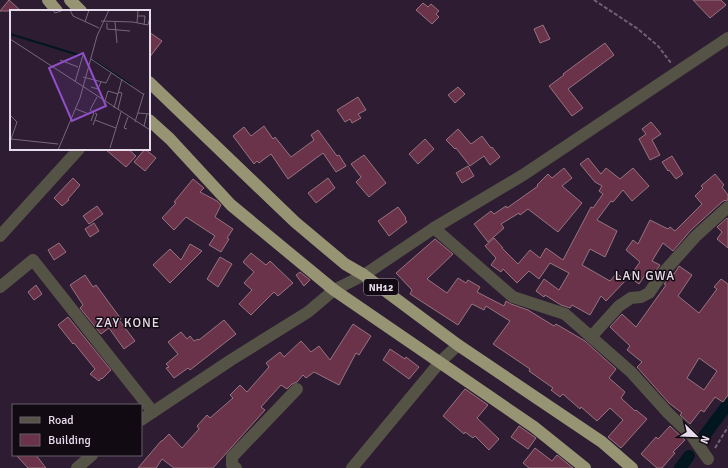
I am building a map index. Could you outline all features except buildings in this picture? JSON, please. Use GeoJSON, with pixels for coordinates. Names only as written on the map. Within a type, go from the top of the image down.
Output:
{"type":"FeatureCollection","features":[{"type":"Feature","properties":{"kind":"highway"},"geometry":{"type":"LineString","coordinates":[[48,0],[56,10]]}},
{"type":"Feature","properties":{"kind":"highway"},"geometry":{"type":"LineString","coordinates":[[70,0],[80,10]]}},
{"type":"Feature","properties":{"kind":"highway","name":"NH12"},"geometry":{"type":"LineString","coordinates":[[150,83],[296,222],[345,264],[364,275],[458,345],[602,442],[632,468]]}},
{"type":"Feature","properties":{"kind":"highway","name":"NH12"},"geometry":{"type":"LineString","coordinates":[[150,121],[170,139],[230,205],[334,290],[534,427],[585,468]]}},
{"type":"Feature","properties":{"kind":"street"},"geometry":{"type":"LineString","coordinates":[[142,419],[231,360],[308,312],[334,290],[364,275],[434,228],[523,175],[728,38]]}},
{"type":"Feature","properties":{"kind":"street"},"geometry":{"type":"LineString","coordinates":[[0,236],[78,150]]}},
{"type":"Feature","properties":{"kind":"street"},"geometry":{"type":"LineString","coordinates":[[591,337],[619,306],[631,298],[641,297],[649,293],[662,274],[696,236],[728,207]]}},
{"type":"Feature","properties":{"kind":"street"},"geometry":{"type":"LineString","coordinates":[[434,228],[514,297],[565,314],[631,372],[657,402],[692,436],[708,458]]}},
{"type":"Feature","properties":{"kind":"street"},"geometry":{"type":"LineString","coordinates":[[0,287],[33,260],[153,412]]}},
{"type":"Feature","properties":{"kind":"street"},"geometry":{"type":"LineString","coordinates":[[352,468],[440,362],[458,345]]}},
{"type":"Feature","properties":{"kind":"street"},"geometry":{"type":"LineString","coordinates":[[236,468],[232,465],[232,457],[297,389]]}},
{"type":"Feature","properties":{"kind":"street"},"geometry":{"type":"LineString","coordinates":[[77,468],[91,456]]}},
{"type":"Feature","properties":{"kind":"path"},"geometry":{"type":"LineString","coordinates":[[594,0],[638,30],[658,46],[678,72]]}},
{"type":"Feature","properties":{"kind":"waterway"},"geometry":{"type":"LineString","coordinates":[[701,440],[728,404]]}},
{"type":"Feature","properties":{"kind":"waterway"},"geometry":{"type":"LineString","coordinates":[[680,468],[689,456]]}},
{"type":"Feature","properties":{"kind":"district","name":"LAN GWA"},"geometry":{"type":"Point","coordinates":[645,275]}},
{"type":"Feature","properties":{"kind":"district","name":"ZAY KONE"},"geometry":{"type":"Point","coordinates":[128,322]}}]}
